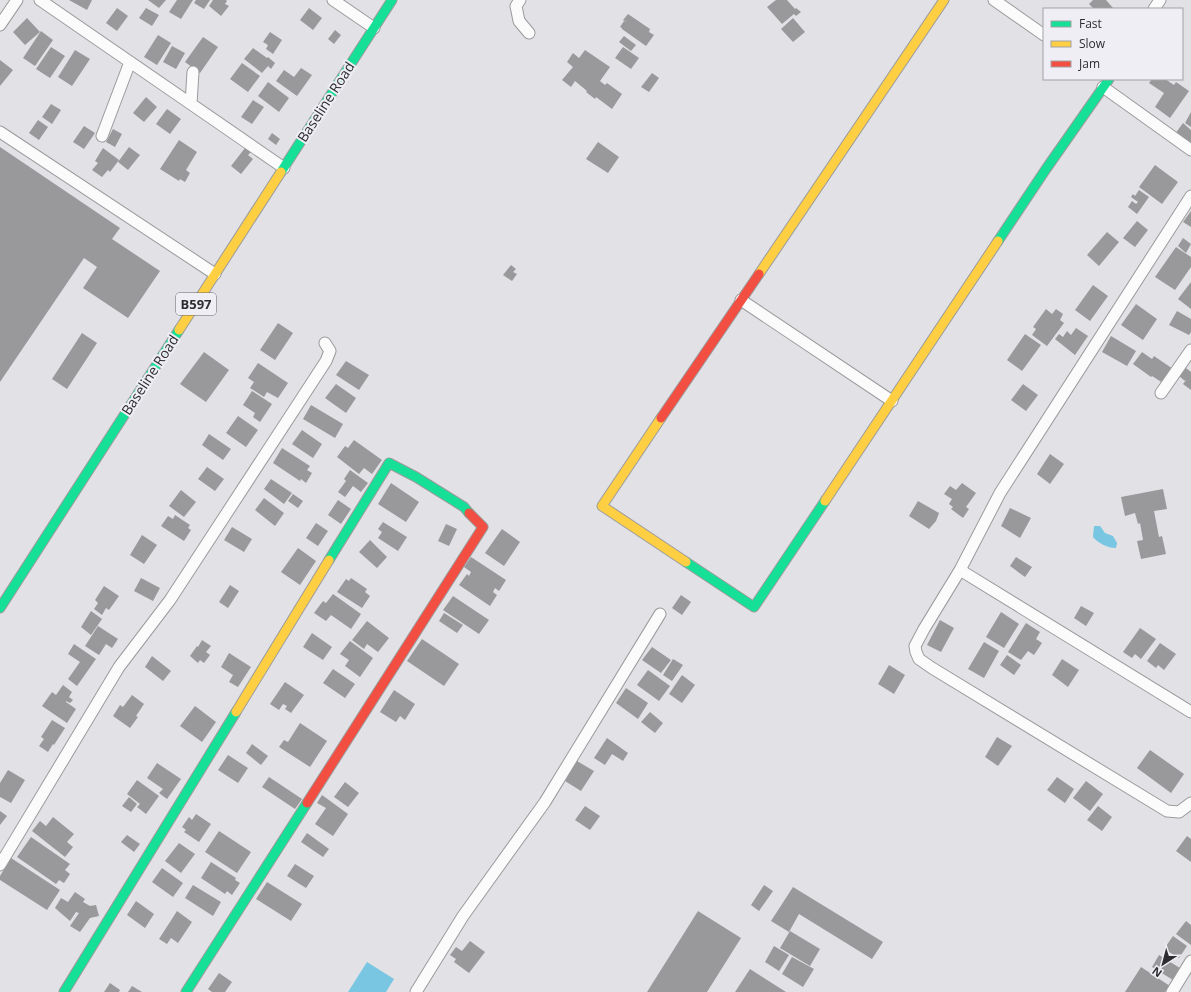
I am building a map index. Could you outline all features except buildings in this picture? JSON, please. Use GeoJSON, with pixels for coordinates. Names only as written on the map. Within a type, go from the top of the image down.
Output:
{"type":"FeatureCollection","features":[{"type":"Feature","properties":{"kind":"street"},"geometry":{"type":"LineString","coordinates":[[0,25],[16,0]]}},
{"type":"Feature","properties":{"kind":"street"},"geometry":{"type":"LineString","coordinates":[[40,0],[284,168]]}},
{"type":"Feature","properties":{"kind":"street"},"geometry":{"type":"LineString","coordinates":[[332,0],[374,28]]}},
{"type":"Feature","properties":{"kind":"street","name":"Baseline Road"},"geometry":{"type":"LineString","coordinates":[[0,608],[392,0]]}},
{"type":"Feature","properties":{"kind":"street"},"geometry":{"type":"LineString","coordinates":[[520,0],[516,6],[519,21],[529,33]]}},
{"type":"Feature","properties":{"kind":"street"},"geometry":{"type":"LineString","coordinates":[[944,0],[816,192],[602,506],[754,607],[1046,169],[1107,81],[1191,150]]}},
{"type":"Feature","properties":{"kind":"street"},"geometry":{"type":"LineString","coordinates":[[994,0],[1043,34]]}},
{"type":"Feature","properties":{"kind":"street"},"geometry":{"type":"LineString","coordinates":[[102,136],[130,62]]}},
{"type":"Feature","properties":{"kind":"street"},"geometry":{"type":"LineString","coordinates":[[191,104],[193,72]]}},
{"type":"Feature","properties":{"kind":"street"},"geometry":{"type":"LineString","coordinates":[[0,132],[215,274]]}},
{"type":"Feature","properties":{"kind":"street"},"geometry":{"type":"LineString","coordinates":[[1191,196],[1000,493],[960,570],[924,629],[916,646],[916,652],[919,659],[932,668],[1167,811],[1179,812],[1191,803]]}},
{"type":"Feature","properties":{"kind":"street"},"geometry":{"type":"LineString","coordinates":[[741,300],[892,401]]}},
{"type":"Feature","properties":{"kind":"street"},"geometry":{"type":"LineString","coordinates":[[0,865],[119,667],[170,600],[326,361],[330,351],[325,343]]}},
{"type":"Feature","properties":{"kind":"street"},"geometry":{"type":"LineString","coordinates":[[1161,392],[1191,352]]}},
{"type":"Feature","properties":{"kind":"street"},"geometry":{"type":"LineString","coordinates":[[64,992],[389,463],[416,477],[464,507],[484,527],[186,992]]}},
{"type":"Feature","properties":{"kind":"street"},"geometry":{"type":"LineString","coordinates":[[960,570],[1191,712]]}},
{"type":"Feature","properties":{"kind":"street"},"geometry":{"type":"LineString","coordinates":[[416,992],[463,916],[545,802],[660,614]]}},
{"type":"Feature","properties":{"kind":"street"},"geometry":{"type":"LineString","coordinates":[[1172,992],[1191,962]]}},
{"type":"Feature","properties":{"kind":"water"},"geometry":{"type":"Polygon","coordinates":[[[1094,526],[1100,526],[1105,533],[1113,536],[1117,543],[1116,548],[1106,546],[1093,537],[1094,526]]]}},
{"type":"Feature","properties":{"kind":"water"},"geometry":{"type":"Polygon","coordinates":[[[367,962],[394,979],[386,992],[348,992],[367,962]]]}},
{"type":"Feature","properties":{"kind":"traffic: fast"},"geometry":{"type":"LineString","coordinates":[[281,172],[392,0]]}},
{"type":"Feature","properties":{"kind":"traffic: fast"},"geometry":{"type":"LineString","coordinates":[[998,241],[1108,80]]}},
{"type":"Feature","properties":{"kind":"traffic: fast"},"geometry":{"type":"LineString","coordinates":[[0,608],[179,330]]}},
{"type":"Feature","properties":{"kind":"traffic: fast"},"geometry":{"type":"LineString","coordinates":[[329,560],[389,463],[416,477],[464,507],[469,513]]}},
{"type":"Feature","properties":{"kind":"traffic: fast"},"geometry":{"type":"LineString","coordinates":[[686,562],[754,607],[825,501]]}},
{"type":"Feature","properties":{"kind":"traffic: fast"},"geometry":{"type":"LineString","coordinates":[[64,992],[236,712]]}},
{"type":"Feature","properties":{"kind":"traffic: fast"},"geometry":{"type":"LineString","coordinates":[[186,992],[307,803]]}},
{"type":"Feature","properties":{"kind":"traffic: slow"},"geometry":{"type":"LineString","coordinates":[[759,274],[944,0]]}},
{"type":"Feature","properties":{"kind":"traffic: slow"},"geometry":{"type":"LineString","coordinates":[[179,330],[281,172]]}},
{"type":"Feature","properties":{"kind":"traffic: slow"},"geometry":{"type":"LineString","coordinates":[[825,501],[998,241]]}},
{"type":"Feature","properties":{"kind":"traffic: slow"},"geometry":{"type":"LineString","coordinates":[[661,418],[602,506],[686,562]]}},
{"type":"Feature","properties":{"kind":"traffic: slow"},"geometry":{"type":"LineString","coordinates":[[236,712],[329,560]]}},
{"type":"Feature","properties":{"kind":"traffic: jam"},"geometry":{"type":"LineString","coordinates":[[661,418],[759,274]]}},
{"type":"Feature","properties":{"kind":"traffic: jam"},"geometry":{"type":"LineString","coordinates":[[307,803],[483,527],[469,513]]}}]}
